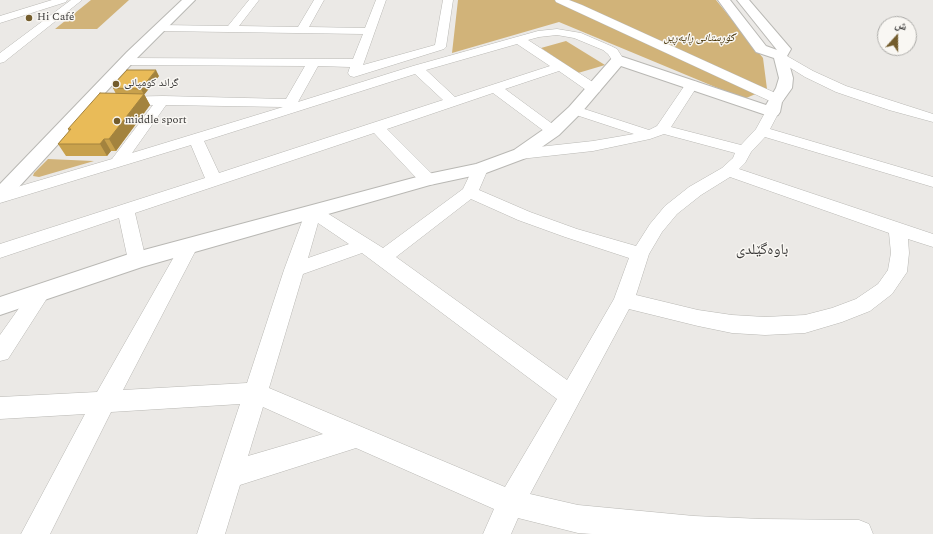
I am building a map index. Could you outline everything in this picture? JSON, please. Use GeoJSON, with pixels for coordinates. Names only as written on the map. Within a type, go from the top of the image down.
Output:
{"type":"FeatureCollection","features":[{"type":"Feature","properties":{"kind":"street"},"geometry":{"type":"LineString","coordinates":[[0,20],[62,0]]}},
{"type":"Feature","properties":{"kind":"street"},"geometry":{"type":"LineString","coordinates":[[0,58],[77,0]]}},
{"type":"Feature","properties":{"kind":"street"},"geometry":{"type":"LineString","coordinates":[[0,197],[103,99],[127,61],[188,0]]}},
{"type":"Feature","properties":{"kind":"street"},"geometry":{"type":"LineString","coordinates":[[231,29],[254,0]]}},
{"type":"Feature","properties":{"kind":"street"},"geometry":{"type":"LineString","coordinates":[[302,30],[319,0]]}},
{"type":"Feature","properties":{"kind":"street"},"geometry":{"type":"LineString","coordinates":[[346,91],[381,0]]}},
{"type":"Feature","properties":{"kind":"street"},"geometry":{"type":"LineString","coordinates":[[127,61],[314,62],[356,67],[440,47],[448,0]]}},
{"type":"Feature","properties":{"kind":"street"},"geometry":{"type":"LineString","coordinates":[[560,0],[578,6],[775,106]]}},
{"type":"Feature","properties":{"kind":"street"},"geometry":{"type":"LineString","coordinates":[[724,0],[761,49],[780,56],[809,74],[841,89],[933,118]]}},
{"type":"Feature","properties":{"kind":"street"},"geometry":{"type":"LineString","coordinates":[[497,534],[512,502],[570,395],[624,300],[640,254],[656,228],[671,210],[695,191],[728,171],[740,160],[744,151],[762,131],[784,88],[786,78],[780,56],[784,49],[743,0]]}},
{"type":"Feature","properties":{"kind":"street"},"geometry":{"type":"LineString","coordinates":[[160,28],[370,31]]}},
{"type":"Feature","properties":{"kind":"street"},"geometry":{"type":"LineString","coordinates":[[0,197],[196,139],[417,69],[518,39],[547,32],[567,33],[585,38],[613,52],[618,60],[692,85],[775,106]]}},
{"type":"Feature","properties":{"kind":"street"},"geometry":{"type":"LineString","coordinates":[[518,39],[594,89]]}},
{"type":"Feature","properties":{"kind":"street"},"geometry":{"type":"LineString","coordinates":[[0,50],[21,42]]}},
{"type":"Feature","properties":{"kind":"street"},"geometry":{"type":"LineString","coordinates":[[0,306],[137,260],[428,180],[480,169],[520,154],[553,131],[575,110],[618,60]]}},
{"type":"Feature","properties":{"kind":"street"},"geometry":{"type":"LineString","coordinates":[[290,103],[314,62]]}},
{"type":"Feature","properties":{"kind":"street"},"geometry":{"type":"LineString","coordinates":[[0,250],[559,67]]}},
{"type":"Feature","properties":{"kind":"street"},"geometry":{"type":"LineString","coordinates":[[417,69],[453,102]]}},
{"type":"Feature","properties":{"kind":"street"},"geometry":{"type":"LineString","coordinates":[[520,154],[594,146],[624,141],[656,132],[692,85]]}},
{"type":"Feature","properties":{"kind":"street"},"geometry":{"type":"LineString","coordinates":[[495,88],[553,131]]}},
{"type":"Feature","properties":{"kind":"street"},"geometry":{"type":"LineString","coordinates":[[103,99],[311,103]]}},
{"type":"Feature","properties":{"kind":"street"},"geometry":{"type":"LineString","coordinates":[[117,163],[163,100]]}},
{"type":"Feature","properties":{"kind":"street"},"geometry":{"type":"LineString","coordinates":[[575,110],[656,132],[744,151]]}},
{"type":"Feature","properties":{"kind":"street"},"geometry":{"type":"LineString","coordinates":[[376,127],[428,180]]}},
{"type":"Feature","properties":{"kind":"street"},"geometry":{"type":"LineString","coordinates":[[762,131],[933,182]]}},
{"type":"Feature","properties":{"kind":"street"},"geometry":{"type":"LineString","coordinates":[[196,139],[214,180]]}},
{"type":"Feature","properties":{"kind":"street"},"geometry":{"type":"LineString","coordinates":[[383,257],[470,192],[480,169]]}},
{"type":"Feature","properties":{"kind":"street"},"geometry":{"type":"LineString","coordinates":[[728,171],[933,241]]}},
{"type":"Feature","properties":{"kind":"street"},"geometry":{"type":"LineString","coordinates":[[470,192],[524,216],[640,254]]}},
{"type":"Feature","properties":{"kind":"street"},"geometry":{"type":"LineString","coordinates":[[126,209],[137,260]]}},
{"type":"Feature","properties":{"kind":"street"},"geometry":{"type":"LineString","coordinates":[[313,212],[383,257],[570,395]]}},
{"type":"Feature","properties":{"kind":"street"},"geometry":{"type":"LineString","coordinates":[[211,534],[313,212]]}},
{"type":"Feature","properties":{"kind":"street"},"geometry":{"type":"LineString","coordinates":[[624,300],[698,318],[732,324],[765,326],[805,324],[835,316],[864,304],[885,289],[897,272],[900,253],[898,229]]}},
{"type":"Feature","properties":{"kind":"street"},"geometry":{"type":"LineString","coordinates":[[294,270],[364,245]]}},
{"type":"Feature","properties":{"kind":"street"},"geometry":{"type":"LineString","coordinates":[[35,534],[104,402],[189,246]]}},
{"type":"Feature","properties":{"kind":"street"},"geometry":{"type":"LineString","coordinates":[[0,352],[41,292]]}},
{"type":"Feature","properties":{"kind":"street"},"geometry":{"type":"LineString","coordinates":[[0,408],[255,393],[512,502],[578,520],[693,532],[859,534]]}},
{"type":"Feature","properties":{"kind":"street"},"geometry":{"type":"LineString","coordinates":[[229,475],[357,436]]}},
{"type":"Feature","properties":{"kind":"green space"},"geometry":{"type":"Polygon","coordinates":[[[91,0],[129,0],[97,29],[55,29],[91,0]]]}},
{"type":"Feature","properties":{"kind":"green space","name":"گۆڕستانی ڕاپەڕین"},"geometry":{"type":"Polygon","coordinates":[[[458,0],[716,0],[763,58],[767,89],[744,99],[559,22],[452,53],[458,0]]]}},
{"type":"Feature","properties":{"kind":"green space"},"geometry":{"type":"Polygon","coordinates":[[[566,41],[605,65],[578,73],[541,48],[566,41]]]}},
{"type":"Feature","properties":{"kind":"green space"},"geometry":{"type":"Polygon","coordinates":[[[48,159],[94,161],[39,177],[33,176],[34,173],[48,159]]]}},
{"type":"Feature","properties":{"kind":"building"},"geometry":{"type":"Polygon","coordinates":[[[127,70],[156,70],[141,89],[113,88],[116,84],[114,84],[127,70]]]}},
{"type":"Feature","properties":{"kind":"building"},"geometry":{"type":"Polygon","coordinates":[[[100,93],[144,94],[109,139],[104,139],[100,144],[58,144],[71,129],[68,129],[100,93]]]}},
{"type":"Feature","properties":{"kind":"place","name":"Hi Café"},"geometry":{"type":"Point","coordinates":[29,18]}},
{"type":"Feature","properties":{"kind":"place","name":"گراند كومپانى"},"geometry":{"type":"Point","coordinates":[116,84]}},
{"type":"Feature","properties":{"kind":"place","name":"middle sport"},"geometry":{"type":"Point","coordinates":[117,121]}},
{"type":"Feature","properties":{"kind":"district","name":"باوەگێلدی"},"geometry":{"type":"Point","coordinates":[762,251]}}]}
